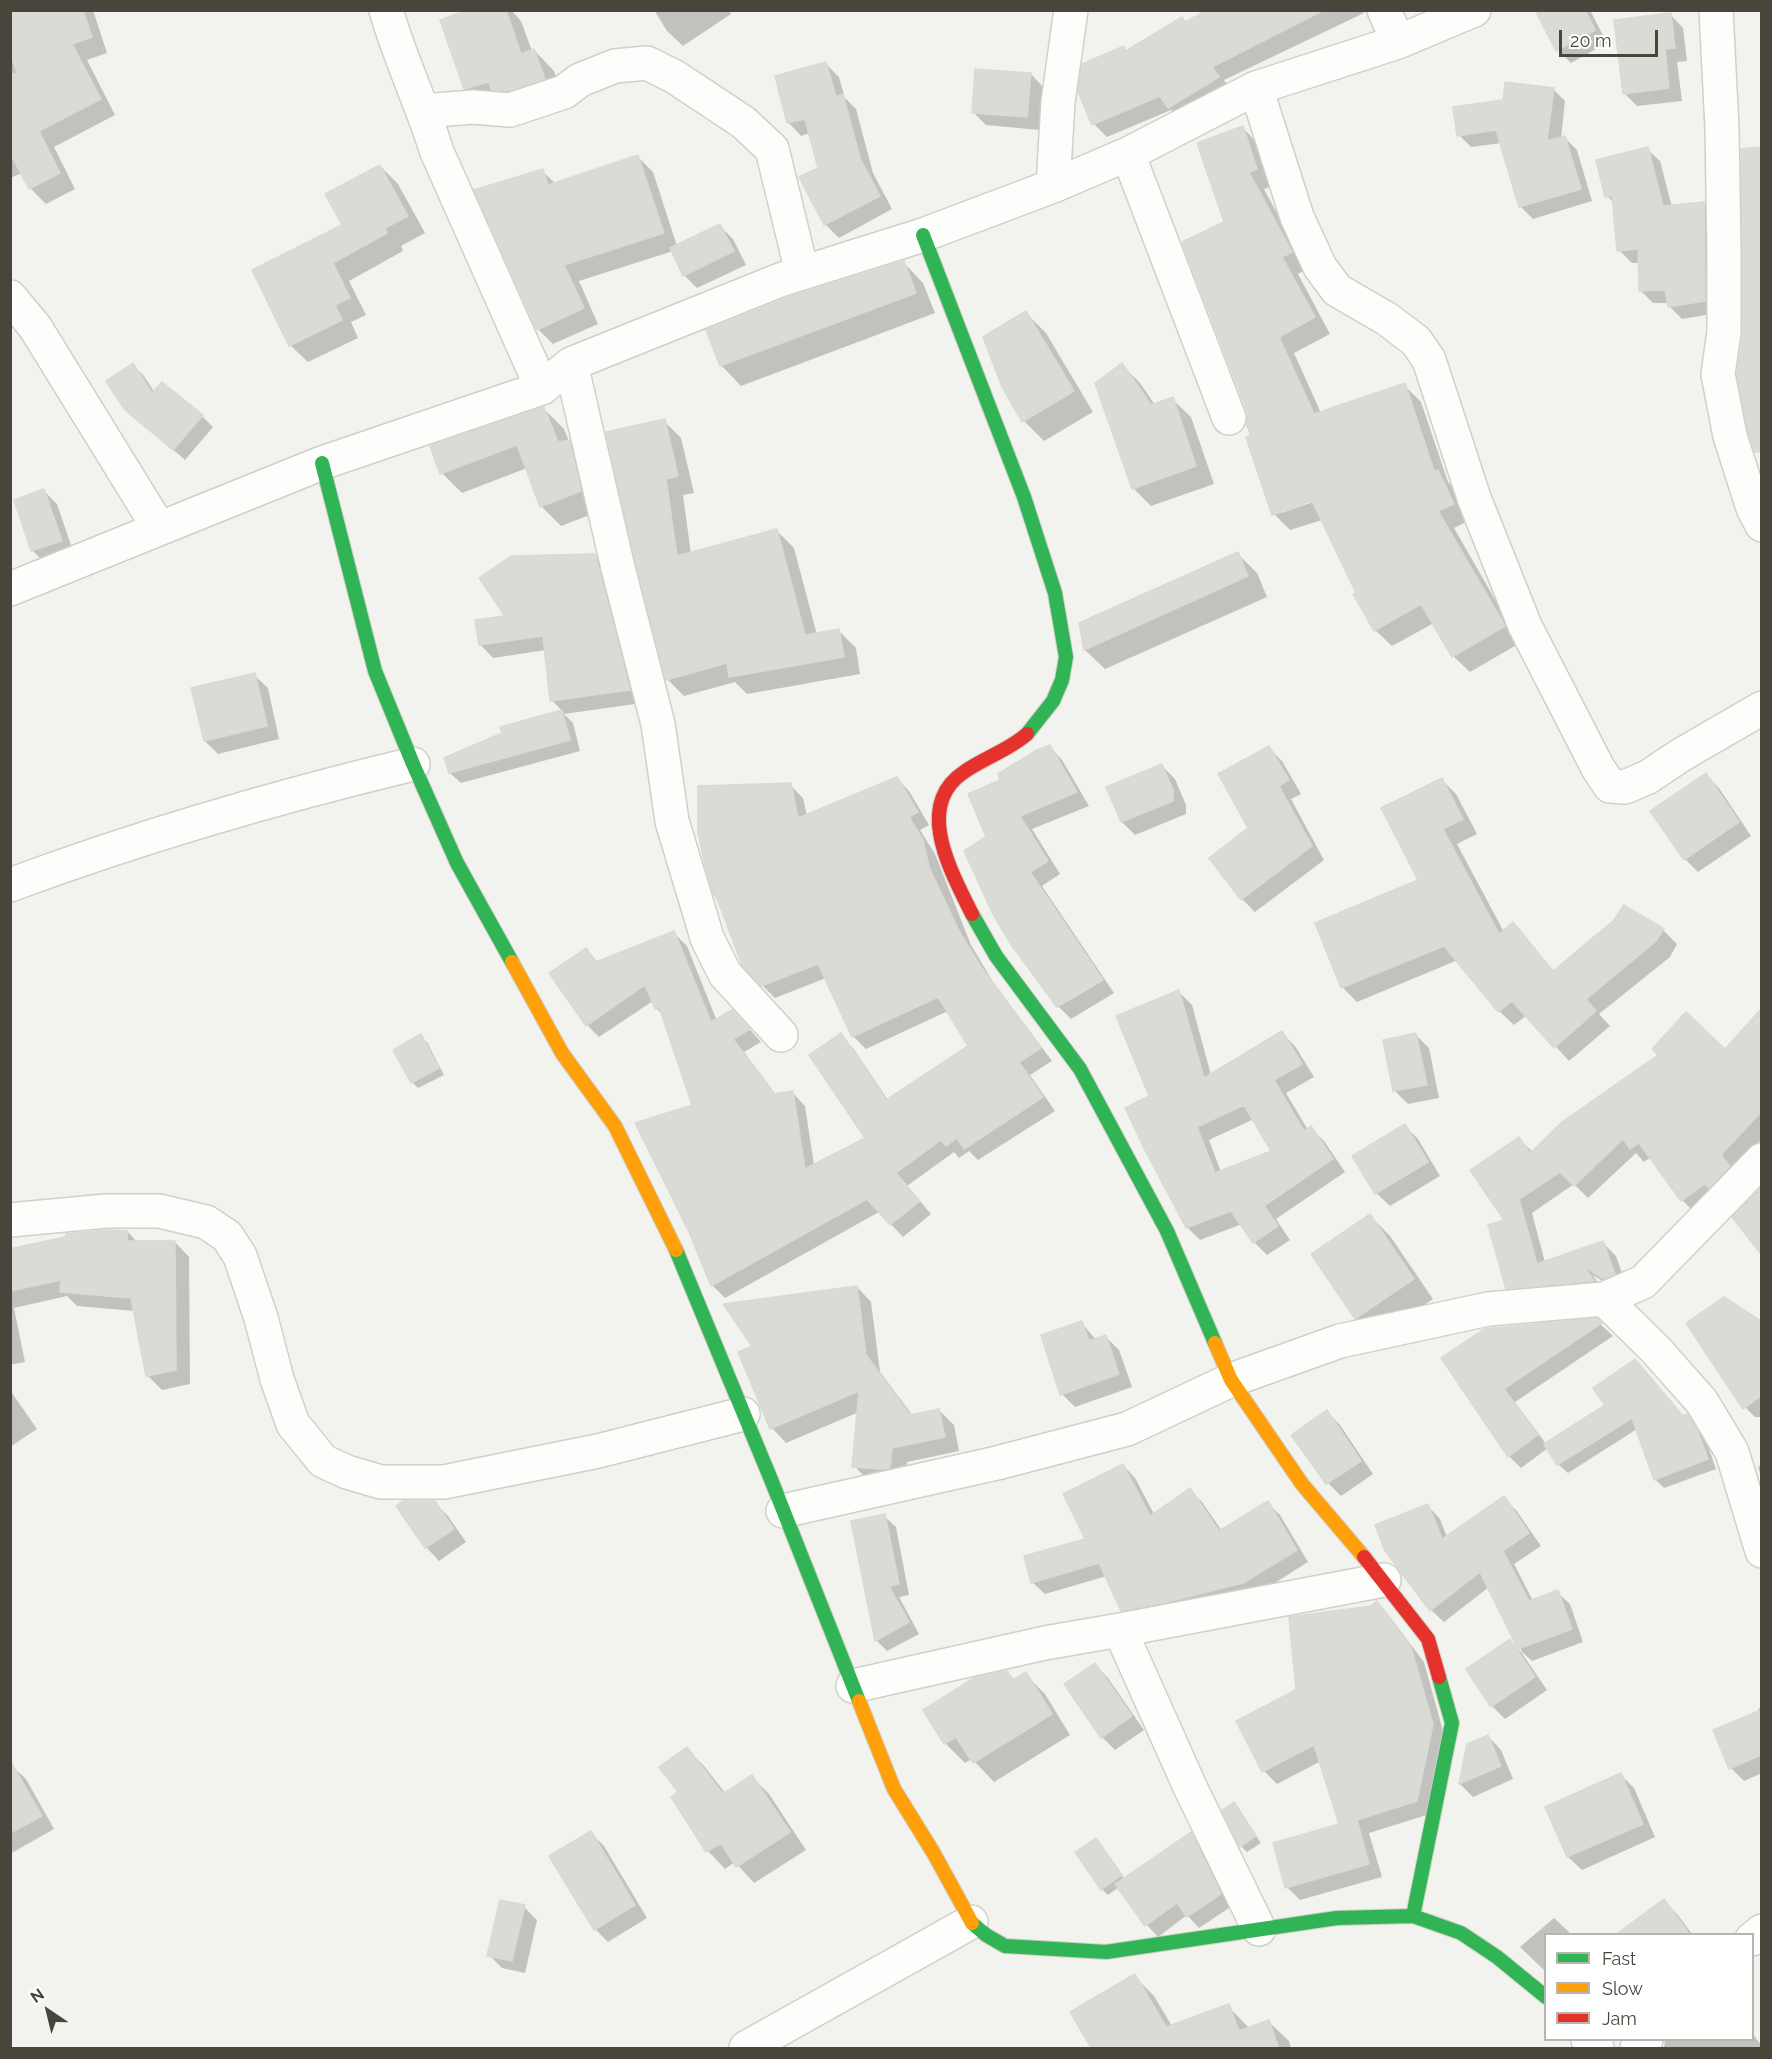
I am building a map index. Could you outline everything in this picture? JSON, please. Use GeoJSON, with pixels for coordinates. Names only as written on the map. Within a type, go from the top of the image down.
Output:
{"type":"FeatureCollection","features":[{"type":"Feature","properties":{"kind":"street"},"geometry":{"type":"LineString","coordinates":[[386,10],[395,42],[424,111],[437,152],[542,388]]}},
{"type":"Feature","properties":{"kind":"street"},"geometry":{"type":"LineString","coordinates":[[1053,186],[1058,102],[1071,10]]}},
{"type":"Feature","properties":{"kind":"street"},"geometry":{"type":"LineString","coordinates":[[1384,10],[1398,42]]}},
{"type":"Feature","properties":{"kind":"street"},"geometry":{"type":"LineString","coordinates":[[10,589],[322,463],[542,388],[571,364],[802,272],[923,235],[1053,186],[1128,154],[1256,88],[1398,42],[1474,10]]}},
{"type":"Feature","properties":{"kind":"street"},"geometry":{"type":"LineString","coordinates":[[1716,10],[1722,128],[1724,252],[1724,333],[1718,374],[1730,436],[1753,508],[1761,525]]}},
{"type":"Feature","properties":{"kind":"street"},"geometry":{"type":"LineString","coordinates":[[424,111],[473,107],[510,110],[564,92],[580,80],[615,66],[647,63],[675,77],[743,122],[772,148],[802,272]]}},
{"type":"Feature","properties":{"kind":"street"},"geometry":{"type":"LineString","coordinates":[[1256,88],[1297,217],[1320,267],[1337,290],[1387,319],[1416,341],[1429,360],[1474,498],[1525,626],[1598,768],[1610,786],[1625,787],[1648,777],[1761,708]]}},
{"type":"Feature","properties":{"kind":"street"},"geometry":{"type":"LineString","coordinates":[[1128,154],[1229,418]]}},
{"type":"Feature","properties":{"kind":"street"},"geometry":{"type":"LineString","coordinates":[[923,235],[1024,497],[1055,593],[1066,657],[1062,680],[1053,701],[1025,736],[962,773],[948,787],[939,810],[939,826],[946,859],[976,923],[996,956],[1080,1069],[1167,1231],[1231,1380],[1302,1484],[1384,1580],[1428,1639],[1452,1723],[1413,1916]]}},
{"type":"Feature","properties":{"kind":"street"},"geometry":{"type":"LineString","coordinates":[[10,297],[35,327],[159,528]]}},
{"type":"Feature","properties":{"kind":"street"},"geometry":{"type":"LineString","coordinates":[[571,364],[618,568],[658,724],[672,821],[700,914],[708,938],[726,974],[781,1035]]}},
{"type":"Feature","properties":{"kind":"street"},"geometry":{"type":"LineString","coordinates":[[322,463],[375,671],[413,765],[457,863],[562,1053],[615,1126],[672,1240],[894,1789],[933,1852],[970,1922],[1005,1946],[1040,1950],[1106,1952],[1337,1918],[1413,1916],[1461,1933],[1497,1957],[1544,1996]]}},
{"type":"Feature","properties":{"kind":"street"},"geometry":{"type":"LineString","coordinates":[[10,885],[98,852],[228,813],[413,765]]}},
{"type":"Feature","properties":{"kind":"street"},"geometry":{"type":"LineString","coordinates":[[783,1511],[997,1463],[1127,1429],[1231,1380],[1340,1341],[1488,1309],[1604,1299],[1643,1282],[1761,1160]]}},
{"type":"Feature","properties":{"kind":"street"},"geometry":{"type":"LineString","coordinates":[[10,1220],[106,1211],[159,1211],[206,1222],[227,1236],[240,1256],[293,1424],[323,1461],[347,1472],[381,1482],[444,1482],[598,1451],[743,1414]]}},
{"type":"Feature","properties":{"kind":"street"},"geometry":{"type":"LineString","coordinates":[[1604,1299],[1656,1350],[1702,1402],[1732,1452],[1761,1551]]}},
{"type":"Feature","properties":{"kind":"street"},"geometry":{"type":"LineString","coordinates":[[853,1686],[1045,1642],[1384,1580]]}},
{"type":"Feature","properties":{"kind":"street"},"geometry":{"type":"LineString","coordinates":[[1120,1630],[1190,1787],[1259,1929]]}},
{"type":"Feature","properties":{"kind":"street"},"geometry":{"type":"LineString","coordinates":[[746,2049],[970,1922]]}},
{"type":"Feature","properties":{"kind":"building"},"geometry":{"type":"Polygon","coordinates":[[[22,10],[83,10],[92,37],[72,44],[101,99],[39,131],[60,173],[29,189],[10,153],[10,75],[17,73],[10,53],[10,14],[22,10]]]}},
{"type":"Feature","properties":{"kind":"building"},"geometry":{"type":"Polygon","coordinates":[[[468,10],[506,10],[521,54],[534,49],[545,79],[508,91],[491,90],[489,82],[464,89],[440,20],[468,10]]]}},
{"type":"Feature","properties":{"kind":"building"},"geometry":{"type":"Polygon","coordinates":[[[1208,10],[1324,10],[1212,67],[1219,77],[1168,108],[1160,96],[1092,125],[1078,92],[1082,64],[1124,46],[1126,51],[1182,17],[1185,22],[1208,10]]]}},
{"type":"Feature","properties":{"kind":"building"},"geometry":{"type":"Polygon","coordinates":[[[1535,10],[1585,10],[1595,30],[1556,51],[1535,10]]]}},
{"type":"Feature","properties":{"kind":"building"},"geometry":{"type":"Polygon","coordinates":[[[1671,13],[1675,48],[1665,49],[1669,88],[1623,94],[1614,20],[1671,13]]]}},
{"type":"Feature","properties":{"kind":"building"},"geometry":{"type":"Polygon","coordinates":[[[826,62],[836,97],[843,94],[860,158],[880,196],[824,225],[799,177],[818,168],[805,119],[787,123],[775,76],[826,62]]]}},
{"type":"Feature","properties":{"kind":"building"},"geometry":{"type":"Polygon","coordinates":[[[975,69],[1031,73],[1027,117],[972,113],[975,69]]]}},
{"type":"Feature","properties":{"kind":"building"},"geometry":{"type":"Polygon","coordinates":[[[1505,82],[1554,88],[1547,141],[1565,136],[1581,189],[1519,207],[1496,130],[1457,136],[1453,107],[1503,100],[1505,82]]]}},
{"type":"Feature","properties":{"kind":"building"},"geometry":{"type":"Polygon","coordinates":[[[1243,126],[1257,169],[1249,172],[1292,252],[1282,257],[1315,317],[1279,337],[1314,414],[1405,383],[1434,471],[1438,470],[1454,504],[1438,511],[1505,626],[1452,657],[1421,604],[1374,631],[1353,594],[1356,593],[1312,501],[1272,515],[1246,437],[1251,435],[1246,424],[1247,411],[1182,242],[1224,222],[1197,143],[1243,126]]]}},
{"type":"Feature","properties":{"kind":"building"},"geometry":{"type":"Polygon","coordinates":[[[1648,147],[1663,206],[1704,202],[1705,301],[1668,307],[1665,290],[1639,291],[1638,249],[1617,251],[1612,195],[1605,197],[1596,160],[1648,147]]]}},
{"type":"Feature","properties":{"kind":"building"},"geometry":{"type":"Polygon","coordinates":[[[1761,147],[1761,452],[1755,452],[1748,431],[1737,374],[1743,332],[1741,149],[1761,147]]]}},
{"type":"Feature","properties":{"kind":"building"},"geometry":{"type":"Polygon","coordinates":[[[638,155],[664,233],[564,265],[584,308],[537,330],[474,190],[543,169],[548,185],[638,155]]]}},
{"type":"Feature","properties":{"kind":"building"},"geometry":{"type":"Polygon","coordinates":[[[380,165],[408,216],[385,228],[387,233],[333,263],[350,298],[335,305],[342,320],[289,346],[252,270],[342,225],[325,194],[380,165]]]}},
{"type":"Feature","properties":{"kind":"building"},"geometry":{"type":"Polygon","coordinates":[[[720,224],[734,251],[683,276],[670,248],[720,224]]]}},
{"type":"Feature","properties":{"kind":"building"},"geometry":{"type":"Polygon","coordinates":[[[904,261],[916,293],[720,366],[706,330],[786,298],[904,261]]]}},
{"type":"Feature","properties":{"kind":"building"},"geometry":{"type":"Polygon","coordinates":[[[1026,311],[1074,391],[1022,422],[1002,387],[983,337],[1026,311]]]}},
{"type":"Feature","properties":{"kind":"building"},"geometry":{"type":"Polygon","coordinates":[[[133,363],[152,393],[162,382],[203,415],[173,450],[125,410],[106,381],[133,363]]]}},
{"type":"Feature","properties":{"kind":"building"},"geometry":{"type":"Polygon","coordinates":[[[1122,363],[1151,405],[1173,397],[1196,466],[1132,489],[1095,383],[1122,363]]]}},
{"type":"Feature","properties":{"kind":"building"},"geometry":{"type":"Polygon","coordinates":[[[544,407],[558,442],[569,440],[581,491],[540,507],[517,445],[440,474],[430,446],[544,407]]]}},
{"type":"Feature","properties":{"kind":"building"},"geometry":{"type":"Polygon","coordinates":[[[665,419],[678,476],[666,479],[677,556],[777,529],[805,635],[839,629],[844,657],[729,677],[727,663],[666,680],[636,564],[606,432],[665,419]]]}},
{"type":"Feature","properties":{"kind":"building"},"geometry":{"type":"Polygon","coordinates":[[[44,489],[62,541],[31,551],[14,500],[44,489]]]}},
{"type":"Feature","properties":{"kind":"building"},"geometry":{"type":"Polygon","coordinates":[[[1238,552],[1248,576],[1084,650],[1079,623],[1238,552]]]}},
{"type":"Feature","properties":{"kind":"building"},"geometry":{"type":"Polygon","coordinates":[[[595,554],[630,690],[550,701],[543,636],[479,645],[475,620],[505,616],[479,578],[511,556],[595,554]]]}},
{"type":"Feature","properties":{"kind":"building"},"geometry":{"type":"Polygon","coordinates":[[[255,673],[267,726],[204,741],[191,688],[255,673]]]}},
{"type":"Feature","properties":{"kind":"building"},"geometry":{"type":"Polygon","coordinates":[[[562,710],[570,740],[449,773],[444,758],[502,733],[500,727],[562,710]]]}},
{"type":"Feature","properties":{"kind":"building"},"geometry":{"type":"Polygon","coordinates":[[[1050,745],[1077,792],[1020,816],[1048,861],[1030,872],[1103,980],[1057,1007],[1012,946],[993,914],[964,851],[986,837],[968,794],[1000,780],[998,774],[1037,750],[1050,745]]]}},
{"type":"Feature","properties":{"kind":"building"},"geometry":{"type":"Polygon","coordinates":[[[1269,746],[1289,780],[1279,786],[1312,846],[1241,900],[1209,858],[1248,828],[1218,774],[1269,746]]]}},
{"type":"Feature","properties":{"kind":"building"},"geometry":{"type":"Polygon","coordinates":[[[1162,764],[1173,790],[1173,801],[1121,822],[1106,787],[1162,764]]]}},
{"type":"Feature","properties":{"kind":"building"},"geometry":{"type":"Polygon","coordinates":[[[1706,773],[1739,822],[1684,860],[1650,811],[1706,773]]]}},
{"type":"Feature","properties":{"kind":"building"},"geometry":{"type":"Polygon","coordinates":[[[897,777],[918,812],[909,817],[923,840],[929,867],[959,931],[981,967],[1041,1048],[1019,1062],[1043,1097],[964,1149],[957,1138],[946,1146],[941,1140],[896,1173],[920,1201],[890,1225],[867,1199],[711,1286],[689,1232],[635,1123],[692,1105],[659,1007],[655,1009],[645,985],[586,1026],[549,973],[586,948],[596,962],[674,931],[711,1022],[732,1010],[750,1029],[733,1039],[774,1094],[793,1091],[805,1169],[865,1138],[809,1055],[841,1033],[886,1100],[968,1046],[938,997],[852,1037],[818,964],[761,986],[742,965],[716,896],[714,896],[698,832],[698,786],[791,783],[798,818],[897,777]]]}},
{"type":"Feature","properties":{"kind":"building"},"geometry":{"type":"Polygon","coordinates":[[[1442,778],[1463,819],[1443,829],[1499,934],[1513,922],[1553,971],[1614,920],[1624,905],[1664,929],[1655,942],[1586,999],[1596,1011],[1554,1048],[1512,1001],[1498,1012],[1444,946],[1341,988],[1315,923],[1418,880],[1381,808],[1442,778]]]}},
{"type":"Feature","properties":{"kind":"building"},"geometry":{"type":"Polygon","coordinates":[[[1179,990],[1204,1078],[1282,1031],[1302,1064],[1274,1080],[1304,1131],[1311,1126],[1333,1159],[1264,1206],[1278,1226],[1253,1243],[1231,1211],[1186,1228],[1125,1108],[1149,1096],[1116,1016],[1179,990]],[[1244,1105],[1197,1127],[1215,1173],[1271,1151],[1244,1105]]]}},
{"type":"Feature","properties":{"kind":"building"},"geometry":{"type":"Polygon","coordinates":[[[1761,1009],[1761,1112],[1721,1155],[1730,1166],[1709,1188],[1705,1184],[1681,1201],[1639,1143],[1630,1149],[1623,1139],[1574,1186],[1560,1172],[1519,1199],[1537,1264],[1603,1241],[1615,1274],[1604,1279],[1584,1266],[1594,1281],[1506,1289],[1488,1225],[1504,1220],[1470,1170],[1519,1137],[1530,1153],[1562,1122],[1658,1055],[1652,1049],[1686,1012],[1725,1049],[1761,1009]]]}},
{"type":"Feature","properties":{"kind":"building"},"geometry":{"type":"Polygon","coordinates":[[[1416,1033],[1427,1085],[1393,1091],[1383,1040],[1416,1033]]]}},
{"type":"Feature","properties":{"kind":"building"},"geometry":{"type":"Polygon","coordinates":[[[421,1034],[439,1068],[411,1083],[393,1050],[421,1034]]]}},
{"type":"Feature","properties":{"kind":"building"},"geometry":{"type":"Polygon","coordinates":[[[1405,1124],[1428,1162],[1375,1194],[1352,1156],[1405,1124]]]}},
{"type":"Feature","properties":{"kind":"building"},"geometry":{"type":"Polygon","coordinates":[[[1761,1188],[1761,1254],[1732,1217],[1761,1188]]]}},
{"type":"Feature","properties":{"kind":"building"},"geometry":{"type":"Polygon","coordinates":[[[1370,1214],[1414,1279],[1355,1319],[1311,1254],[1370,1214]]]}},
{"type":"Feature","properties":{"kind":"building"},"geometry":{"type":"Polygon","coordinates":[[[107,1230],[128,1231],[127,1241],[175,1241],[176,1370],[146,1376],[131,1298],[60,1292],[61,1280],[10,1291],[10,1249],[65,1237],[66,1234],[107,1230]]]}},
{"type":"Feature","properties":{"kind":"building"},"geometry":{"type":"Polygon","coordinates":[[[857,1286],[866,1355],[910,1415],[939,1409],[945,1437],[892,1448],[890,1468],[852,1467],[859,1391],[770,1429],[738,1352],[752,1346],[723,1304],[857,1286]]]}},
{"type":"Feature","properties":{"kind":"building"},"geometry":{"type":"Polygon","coordinates":[[[1724,1297],[1761,1321],[1761,1396],[1743,1409],[1686,1323],[1724,1297]]]}},
{"type":"Feature","properties":{"kind":"building"},"geometry":{"type":"Polygon","coordinates":[[[1597,1318],[1602,1323],[1504,1389],[1538,1435],[1508,1457],[1441,1358],[1484,1329],[1597,1318]]]}},
{"type":"Feature","properties":{"kind":"building"},"geometry":{"type":"Polygon","coordinates":[[[1082,1321],[1089,1341],[1106,1335],[1119,1374],[1060,1395],[1041,1335],[1082,1321]]]}},
{"type":"Feature","properties":{"kind":"building"},"geometry":{"type":"Polygon","coordinates":[[[1635,1359],[1683,1416],[1687,1414],[1697,1429],[1708,1459],[1654,1480],[1632,1418],[1557,1465],[1544,1444],[1605,1405],[1593,1388],[1635,1359]]]}},
{"type":"Feature","properties":{"kind":"building"},"geometry":{"type":"Polygon","coordinates":[[[1327,1410],[1361,1461],[1326,1484],[1291,1435],[1327,1410]]]}},
{"type":"Feature","properties":{"kind":"building"},"geometry":{"type":"Polygon","coordinates":[[[1123,1464],[1150,1516],[1190,1488],[1219,1531],[1268,1501],[1297,1550],[1243,1583],[1121,1611],[1099,1563],[1031,1583],[1024,1556],[1085,1539],[1063,1494],[1123,1464]]]}},
{"type":"Feature","properties":{"kind":"building"},"geometry":{"type":"Polygon","coordinates":[[[1504,1496],[1529,1533],[1503,1551],[1529,1601],[1558,1590],[1572,1629],[1518,1649],[1480,1572],[1430,1611],[1385,1551],[1375,1525],[1428,1504],[1442,1539],[1504,1496]]]}},
{"type":"Feature","properties":{"kind":"building"},"geometry":{"type":"Polygon","coordinates":[[[403,1501],[435,1501],[454,1529],[425,1548],[396,1506],[403,1501]]]}},
{"type":"Feature","properties":{"kind":"building"},"geometry":{"type":"Polygon","coordinates":[[[885,1514],[899,1584],[889,1586],[909,1622],[875,1641],[851,1521],[885,1514]]]}},
{"type":"Feature","properties":{"kind":"building"},"geometry":{"type":"Polygon","coordinates":[[[1377,1601],[1411,1647],[1433,1724],[1417,1801],[1357,1820],[1369,1864],[1285,1888],[1273,1843],[1339,1824],[1314,1745],[1262,1772],[1236,1721],[1296,1690],[1289,1617],[1371,1606],[1377,1601]]]}},
{"type":"Feature","properties":{"kind":"building"},"geometry":{"type":"Polygon","coordinates":[[[1510,1639],[1535,1677],[1491,1707],[1466,1669],[1510,1639]]]}},
{"type":"Feature","properties":{"kind":"building"},"geometry":{"type":"Polygon","coordinates":[[[1095,1663],[1132,1716],[1101,1738],[1064,1684],[1095,1663]]]}},
{"type":"Feature","properties":{"kind":"building"},"geometry":{"type":"Polygon","coordinates":[[[1007,1671],[1013,1680],[1026,1672],[1052,1714],[973,1763],[956,1737],[944,1744],[923,1710],[974,1678],[1007,1671]]]}},
{"type":"Feature","properties":{"kind":"building"},"geometry":{"type":"Polygon","coordinates":[[[1761,1710],[1761,1755],[1729,1769],[1713,1730],[1761,1710]]]}},
{"type":"Feature","properties":{"kind":"building"},"geometry":{"type":"Polygon","coordinates":[[[1488,1735],[1501,1766],[1459,1784],[1467,1744],[1488,1735]]]}},
{"type":"Feature","properties":{"kind":"building"},"geometry":{"type":"Polygon","coordinates":[[[687,1747],[723,1794],[752,1775],[790,1832],[736,1867],[721,1843],[706,1852],[671,1797],[678,1792],[659,1767],[687,1747]]]}},
{"type":"Feature","properties":{"kind":"building"},"geometry":{"type":"Polygon","coordinates":[[[10,1760],[42,1816],[10,1833],[10,1760]]]}},
{"type":"Feature","properties":{"kind":"building"},"geometry":{"type":"Polygon","coordinates":[[[1621,1773],[1643,1824],[1567,1857],[1545,1807],[1621,1773]]]}},
{"type":"Feature","properties":{"kind":"building"},"geometry":{"type":"Polygon","coordinates":[[[1234,1802],[1256,1836],[1240,1847],[1222,1810],[1234,1802]]]}},
{"type":"Feature","properties":{"kind":"building"},"geometry":{"type":"Polygon","coordinates":[[[591,1831],[635,1905],[594,1930],[549,1856],[591,1831]]]}},
{"type":"Feature","properties":{"kind":"building"},"geometry":{"type":"Polygon","coordinates":[[[1191,1832],[1221,1894],[1187,1917],[1177,1903],[1145,1926],[1115,1884],[1191,1832]]]}},
{"type":"Feature","properties":{"kind":"building"},"geometry":{"type":"Polygon","coordinates":[[[1096,1838],[1122,1875],[1101,1890],[1075,1852],[1096,1838]]]}},
{"type":"Feature","properties":{"kind":"building"},"geometry":{"type":"Polygon","coordinates":[[[1664,1899],[1689,1933],[1618,1933],[1664,1899]]]}},
{"type":"Feature","properties":{"kind":"building"},"geometry":{"type":"Polygon","coordinates":[[[500,1900],[525,1905],[512,1961],[487,1956],[500,1900]]]}},
{"type":"Feature","properties":{"kind":"building"},"geometry":{"type":"Polygon","coordinates":[[[1135,1974],[1166,2027],[1229,2004],[1239,2031],[1269,2020],[1279,2049],[1092,2049],[1070,2012],[1135,1974]]]}},
{"type":"Feature","properties":{"kind":"traffic: fast"},"geometry":{"type":"LineString","coordinates":[[923,235],[1024,497],[1055,593],[1066,657],[1062,680],[1053,701],[1027,734]]}},
{"type":"Feature","properties":{"kind":"traffic: fast"},"geometry":{"type":"LineString","coordinates":[[322,463],[375,671],[457,863],[512,962]]}},
{"type":"Feature","properties":{"kind":"traffic: fast"},"geometry":{"type":"LineString","coordinates":[[972,914],[996,956],[1080,1069],[1167,1231],[1215,1343]]}},
{"type":"Feature","properties":{"kind":"traffic: fast"},"geometry":{"type":"LineString","coordinates":[[676,1250],[859,1701]]}},
{"type":"Feature","properties":{"kind":"traffic: fast"},"geometry":{"type":"LineString","coordinates":[[1413,1916],[1452,1723],[1439,1677]]}},
{"type":"Feature","properties":{"kind":"traffic: fast"},"geometry":{"type":"LineString","coordinates":[[972,1923],[986,1935],[1005,1946],[1106,1952],[1337,1918],[1413,1916],[1461,1933],[1497,1957],[1544,1995]]}},
{"type":"Feature","properties":{"kind":"traffic: slow"},"geometry":{"type":"LineString","coordinates":[[512,962],[562,1053],[615,1126],[676,1250]]}},
{"type":"Feature","properties":{"kind":"traffic: slow"},"geometry":{"type":"LineString","coordinates":[[1215,1343],[1231,1380],[1302,1484],[1364,1557]]}},
{"type":"Feature","properties":{"kind":"traffic: slow"},"geometry":{"type":"LineString","coordinates":[[859,1701],[894,1789],[933,1852],[972,1923]]}},
{"type":"Feature","properties":{"kind":"traffic: jam"},"geometry":{"type":"LineString","coordinates":[[972,914],[947,860],[941,840],[939,821],[941,803],[949,786],[964,772],[1027,734]]}},
{"type":"Feature","properties":{"kind":"traffic: jam"},"geometry":{"type":"LineString","coordinates":[[1364,1557],[1428,1639],[1439,1677]]}}]}
